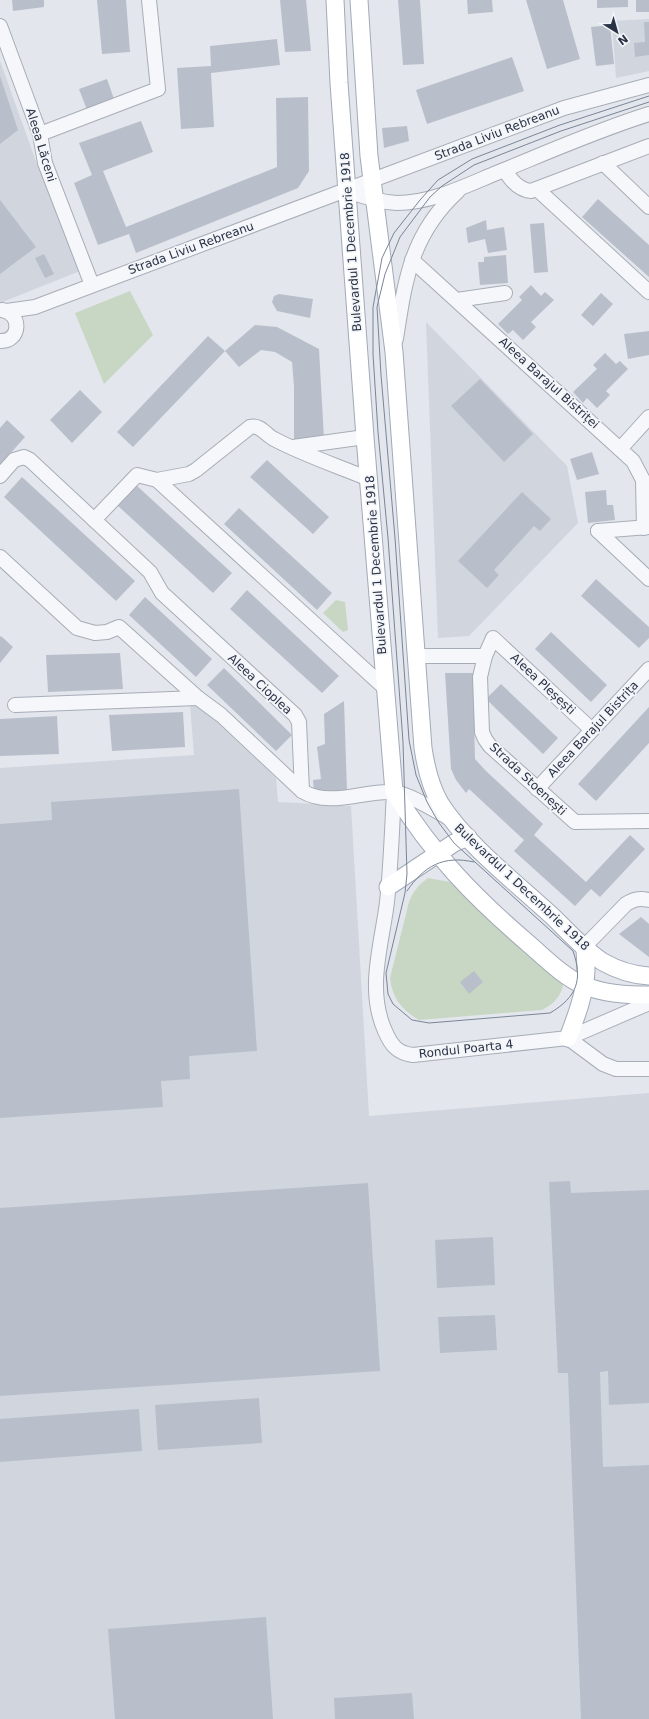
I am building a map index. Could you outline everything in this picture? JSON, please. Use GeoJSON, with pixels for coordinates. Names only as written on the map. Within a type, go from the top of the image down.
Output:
{"type":"FeatureCollection","features":[{"type":"Feature","properties":{"kind":"main road","name":"Bulevardul 1 Decembrie 1918"},"geometry":{"type":"LineString","coordinates":[[335,0],[365,437],[370,479],[394,792],[423,836],[469,890],[545,958],[584,986],[620,994],[649,995]]}},
{"type":"Feature","properties":{"kind":"main road","name":"Bulevardul 1 Decembrie 1918"},"geometry":{"type":"LineString","coordinates":[[359,0],[372,180],[394,352],[425,767],[431,786],[452,820],[493,862],[601,960],[611,966],[638,975],[649,976]]}},
{"type":"Feature","properties":{"kind":"main road"},"geometry":{"type":"LineString","coordinates":[[388,887],[454,843],[468,837]]}},
{"type":"Feature","properties":{"kind":"main road"},"geometry":{"type":"LineString","coordinates":[[568,1038],[584,986],[586,971],[585,946]]}},
{"type":"Feature","properties":{"kind":"street"},"geometry":{"type":"LineString","coordinates":[[40,134],[158,89],[149,0]]}},
{"type":"Feature","properties":{"kind":"street","name":"Aleea Lăceni"},"geometry":{"type":"LineString","coordinates":[[0,26],[40,134],[42,153],[45,163],[92,285]]}},
{"type":"Feature","properties":{"kind":"street","name":"Strada Liviu Rebreanu"},"geometry":{"type":"LineString","coordinates":[[3,310],[35,307],[564,108],[649,85]]}},
{"type":"Feature","properties":{"kind":"street"},"geometry":{"type":"LineString","coordinates":[[348,190],[375,200],[398,203],[430,197],[462,187],[604,130],[649,114]]}},
{"type":"Feature","properties":{"kind":"street"},"geometry":{"type":"LineString","coordinates":[[505,170],[517,185],[527,190],[537,189],[649,146]]}},
{"type":"Feature","properties":{"kind":"street"},"geometry":{"type":"LineString","coordinates":[[603,163],[649,207]]}},
{"type":"Feature","properties":{"kind":"street"},"geometry":{"type":"LineString","coordinates":[[394,352],[403,292],[418,244],[429,224],[449,199],[462,187]]}},
{"type":"Feature","properties":{"kind":"street"},"geometry":{"type":"LineString","coordinates":[[537,189],[649,292]]}},
{"type":"Feature","properties":{"kind":"street","name":"Aleea Barajul Bistriței"},"geometry":{"type":"LineString","coordinates":[[412,260],[633,461],[643,480],[647,528]]}},
{"type":"Feature","properties":{"kind":"street"},"geometry":{"type":"LineString","coordinates":[[457,300],[505,293]]}},
{"type":"Feature","properties":{"kind":"street","name":"Strada Liviu Rebreanu"},"geometry":{"type":"LineString","coordinates":[[1,342],[11,338],[14,335],[17,326],[35,307]]}},
{"type":"Feature","properties":{"kind":"street"},"geometry":{"type":"LineString","coordinates":[[3,310],[14,317],[17,326]]}},
{"type":"Feature","properties":{"kind":"street"},"geometry":{"type":"LineString","coordinates":[[620,448],[649,417]]}},
{"type":"Feature","properties":{"kind":"street"},"geometry":{"type":"LineString","coordinates":[[94,520],[138,475],[157,480],[189,474],[254,426],[273,438],[370,479]]}},
{"type":"Feature","properties":{"kind":"street"},"geometry":{"type":"LineString","coordinates":[[293,447],[365,437]]}},
{"type":"Feature","properties":{"kind":"street","name":"Aleea Cioplea"},"geometry":{"type":"LineString","coordinates":[[0,476],[14,460],[24,457],[36,465],[150,572],[162,593],[295,715],[299,722],[302,791]]}},
{"type":"Feature","properties":{"kind":"street"},"geometry":{"type":"LineString","coordinates":[[157,480],[386,689]]}},
{"type":"Feature","properties":{"kind":"street"},"geometry":{"type":"LineString","coordinates":[[647,528],[598,531],[649,579]]}},
{"type":"Feature","properties":{"kind":"street"},"geometry":{"type":"LineString","coordinates":[[0,557],[77,628],[95,633],[107,632],[119,627],[198,698],[227,720],[302,791],[311,796],[329,798],[394,792],[420,803],[452,820]]}},
{"type":"Feature","properties":{"kind":"street","name":"Strada Stoenești"},"geometry":{"type":"LineString","coordinates":[[493,638],[485,656],[480,677],[482,732],[485,739],[537,789],[575,822],[649,821]]}},
{"type":"Feature","properties":{"kind":"street","name":"Aleea Pleșești"},"geometry":{"type":"LineString","coordinates":[[493,638],[592,730]]}},
{"type":"Feature","properties":{"kind":"street"},"geometry":{"type":"LineString","coordinates":[[416,656],[485,656]]}},
{"type":"Feature","properties":{"kind":"street","name":"Aleea Barajul Bistrița"},"geometry":{"type":"LineString","coordinates":[[537,789],[649,669]]}},
{"type":"Feature","properties":{"kind":"street"},"geometry":{"type":"LineString","coordinates":[[15,706],[198,698]]}},
{"type":"Feature","properties":{"kind":"street","name":"Rondul Poarta 4"},"geometry":{"type":"LineString","coordinates":[[394,792],[388,887],[376,971],[376,997],[382,1026],[391,1043],[400,1053],[413,1055],[568,1038],[649,1003]]}},
{"type":"Feature","properties":{"kind":"street"},"geometry":{"type":"LineString","coordinates":[[585,946],[626,904],[633,899],[641,898],[649,900]]}},
{"type":"Feature","properties":{"kind":"street"},"geometry":{"type":"LineString","coordinates":[[568,1038],[602,1064],[616,1070],[649,1069]]}},
{"type":"Feature","properties":{"kind":"shaded area"},"geometry":{"type":"Polygon","coordinates":[[[649,19],[649,71],[616,78],[612,21],[649,19]]]}},
{"type":"Feature","properties":{"kind":"shaded area"},"geometry":{"type":"Polygon","coordinates":[[[0,61],[38,167],[80,271],[0,303],[0,61]]]}},
{"type":"Feature","properties":{"kind":"shaded area"},"geometry":{"type":"Polygon","coordinates":[[[426,322],[567,466],[578,523],[469,636],[438,638],[426,322]]]}},
{"type":"Feature","properties":{"kind":"shaded area"},"geometry":{"type":"Polygon","coordinates":[[[190,704],[198,704],[276,778],[278,802],[351,806],[369,1116],[649,1093],[649,1719],[0,1719],[0,768],[194,755],[190,704]]]}},
{"type":"Feature","properties":{"kind":"green space"},"geometry":{"type":"Polygon","coordinates":[[[130,291],[153,335],[104,384],[75,313],[130,291]]]}},
{"type":"Feature","properties":{"kind":"green space"},"geometry":{"type":"Polygon","coordinates":[[[336,600],[345,602],[348,630],[343,632],[323,613],[336,600]]]}},
{"type":"Feature","properties":{"kind":"green space"},"geometry":{"type":"Polygon","coordinates":[[[428,878],[450,882],[506,935],[561,980],[563,986],[556,1000],[542,1010],[419,1020],[403,1008],[393,992],[390,978],[409,902],[416,889],[428,878]]]}},
{"type":"Feature","properties":{"kind":"building"},"geometry":{"type":"Polygon","coordinates":[[[12,0],[44,0],[44,7],[13,11],[12,0]]]}},
{"type":"Feature","properties":{"kind":"building"},"geometry":{"type":"Polygon","coordinates":[[[97,0],[126,0],[130,52],[102,54],[97,0]]]}},
{"type":"Feature","properties":{"kind":"building"},"geometry":{"type":"Polygon","coordinates":[[[280,0],[306,0],[311,51],[285,52],[280,0]]]}},
{"type":"Feature","properties":{"kind":"building"},"geometry":{"type":"Polygon","coordinates":[[[398,0],[420,0],[424,64],[403,65],[398,0]]]}},
{"type":"Feature","properties":{"kind":"building"},"geometry":{"type":"Polygon","coordinates":[[[467,0],[492,0],[493,12],[468,14],[467,0]]]}},
{"type":"Feature","properties":{"kind":"building"},"geometry":{"type":"Polygon","coordinates":[[[526,0],[563,0],[580,59],[547,69],[526,0]]]}},
{"type":"Feature","properties":{"kind":"building"},"geometry":{"type":"Polygon","coordinates":[[[597,0],[628,0],[628,7],[597,8],[597,0]]]}},
{"type":"Feature","properties":{"kind":"building"},"geometry":{"type":"Polygon","coordinates":[[[636,0],[649,0],[649,12],[636,12],[636,0]]]}},
{"type":"Feature","properties":{"kind":"building"},"geometry":{"type":"Polygon","coordinates":[[[644,22],[649,22],[649,55],[635,57],[634,43],[645,42],[644,22]]]}},
{"type":"Feature","properties":{"kind":"building"},"geometry":{"type":"Polygon","coordinates":[[[610,25],[614,64],[596,66],[591,27],[610,25]]]}},
{"type":"Feature","properties":{"kind":"building"},"geometry":{"type":"Polygon","coordinates":[[[277,39],[280,65],[211,73],[214,127],[181,129],[177,68],[211,66],[210,46],[277,39]]]}},
{"type":"Feature","properties":{"kind":"building"},"geometry":{"type":"Polygon","coordinates":[[[512,57],[524,91],[427,124],[416,90],[512,57]]]}},
{"type":"Feature","properties":{"kind":"building"},"geometry":{"type":"Polygon","coordinates":[[[0,76],[18,130],[0,144],[0,76]]]}},
{"type":"Feature","properties":{"kind":"building"},"geometry":{"type":"Polygon","coordinates":[[[107,79],[114,99],[87,110],[79,89],[107,79]]]}},
{"type":"Feature","properties":{"kind":"building"},"geometry":{"type":"Polygon","coordinates":[[[308,97],[309,171],[298,188],[136,253],[129,234],[98,245],[74,183],[92,175],[79,143],[141,121],[153,152],[103,171],[126,227],[277,167],[276,98],[308,97]]]}},
{"type":"Feature","properties":{"kind":"building"},"geometry":{"type":"Polygon","coordinates":[[[407,126],[409,141],[384,148],[382,128],[407,126]]]}},
{"type":"Feature","properties":{"kind":"building"},"geometry":{"type":"Polygon","coordinates":[[[598,199],[649,245],[649,277],[582,217],[598,199]]]}},
{"type":"Feature","properties":{"kind":"building"},"geometry":{"type":"Polygon","coordinates":[[[0,200],[36,247],[0,274],[0,200]]]}},
{"type":"Feature","properties":{"kind":"building"},"geometry":{"type":"Polygon","coordinates":[[[486,220],[487,230],[504,227],[507,250],[488,253],[485,239],[468,243],[466,228],[486,220]]]}},
{"type":"Feature","properties":{"kind":"building"},"geometry":{"type":"Polygon","coordinates":[[[544,223],[548,272],[534,273],[530,224],[544,223]]]}},
{"type":"Feature","properties":{"kind":"building"},"geometry":{"type":"Polygon","coordinates":[[[44,254],[54,274],[45,278],[35,258],[44,254]]]}},
{"type":"Feature","properties":{"kind":"building"},"geometry":{"type":"Polygon","coordinates":[[[506,255],[508,283],[480,285],[478,262],[484,262],[484,257],[506,255]]]}},
{"type":"Feature","properties":{"kind":"building"},"geometry":{"type":"Polygon","coordinates":[[[531,285],[541,296],[545,292],[554,300],[531,322],[536,327],[523,340],[513,330],[508,334],[498,324],[522,300],[519,297],[531,285]]]}},
{"type":"Feature","properties":{"kind":"building"},"geometry":{"type":"Polygon","coordinates":[[[601,293],[613,304],[593,326],[581,315],[601,293]]]}},
{"type":"Feature","properties":{"kind":"building"},"geometry":{"type":"Polygon","coordinates":[[[279,294],[313,299],[310,318],[277,311],[272,302],[274,296],[279,294]]]}},
{"type":"Feature","properties":{"kind":"building"},"geometry":{"type":"Polygon","coordinates":[[[255,325],[277,327],[319,349],[324,439],[294,441],[294,387],[292,362],[275,352],[261,350],[239,367],[225,351],[255,325]]]}},
{"type":"Feature","properties":{"kind":"building"},"geometry":{"type":"Polygon","coordinates":[[[649,331],[649,355],[628,359],[624,334],[649,331]]]}},
{"type":"Feature","properties":{"kind":"building"},"geometry":{"type":"Polygon","coordinates":[[[208,336],[225,351],[133,447],[117,432],[208,336]]]}},
{"type":"Feature","properties":{"kind":"building"},"geometry":{"type":"Polygon","coordinates":[[[605,353],[616,364],[620,361],[628,369],[606,391],[610,395],[597,408],[587,398],[583,403],[573,392],[597,369],[593,365],[605,353]]]}},
{"type":"Feature","properties":{"kind":"building"},"geometry":{"type":"Polygon","coordinates":[[[480,379],[533,434],[504,462],[451,406],[480,379]]]}},
{"type":"Feature","properties":{"kind":"building"},"geometry":{"type":"Polygon","coordinates":[[[80,390],[102,412],[72,443],[50,420],[80,390]]]}},
{"type":"Feature","properties":{"kind":"building"},"geometry":{"type":"Polygon","coordinates":[[[7,420],[25,437],[0,465],[0,428],[7,420]]]}},
{"type":"Feature","properties":{"kind":"building"},"geometry":{"type":"Polygon","coordinates":[[[592,452],[599,474],[577,480],[570,459],[592,452]]]}},
{"type":"Feature","properties":{"kind":"building"},"geometry":{"type":"Polygon","coordinates":[[[267,460],[329,517],[313,534],[250,477],[267,460]]]}},
{"type":"Feature","properties":{"kind":"building"},"geometry":{"type":"Polygon","coordinates":[[[22,477],[135,581],[116,601],[4,497],[22,477]]]}},
{"type":"Feature","properties":{"kind":"building"},"geometry":{"type":"Polygon","coordinates":[[[136,485],[232,573],[213,593],[117,505],[136,485]]]}},
{"type":"Feature","properties":{"kind":"building"},"geometry":{"type":"Polygon","coordinates":[[[606,490],[607,505],[613,505],[615,520],[588,523],[585,492],[606,490]]]}},
{"type":"Feature","properties":{"kind":"building"},"geometry":{"type":"Polygon","coordinates":[[[522,492],[551,519],[540,531],[534,526],[494,570],[499,575],[487,588],[458,561],[522,492]]]}},
{"type":"Feature","properties":{"kind":"building"},"geometry":{"type":"Polygon","coordinates":[[[239,508],[332,593],[317,610],[224,524],[239,508]]]}},
{"type":"Feature","properties":{"kind":"building"},"geometry":{"type":"Polygon","coordinates":[[[596,579],[649,627],[649,638],[639,648],[581,596],[596,579]]]}},
{"type":"Feature","properties":{"kind":"building"},"geometry":{"type":"Polygon","coordinates":[[[247,590],[339,676],[322,693],[230,609],[247,590]]]}},
{"type":"Feature","properties":{"kind":"building"},"geometry":{"type":"Polygon","coordinates":[[[145,597],[212,659],[196,677],[129,615],[145,597]]]}},
{"type":"Feature","properties":{"kind":"building"},"geometry":{"type":"Polygon","coordinates":[[[551,632],[607,685],[591,702],[535,649],[551,632]]]}},
{"type":"Feature","properties":{"kind":"building"},"geometry":{"type":"Polygon","coordinates":[[[1,636],[13,647],[0,663],[0,637],[1,636]]]}},
{"type":"Feature","properties":{"kind":"building"},"geometry":{"type":"Polygon","coordinates":[[[120,653],[123,689],[48,692],[46,655],[120,653]]]}},
{"type":"Feature","properties":{"kind":"building"},"geometry":{"type":"Polygon","coordinates":[[[224,668],[292,735],[276,751],[207,685],[224,668]]]}},
{"type":"Feature","properties":{"kind":"building"},"geometry":{"type":"Polygon","coordinates":[[[445,673],[473,673],[475,759],[543,824],[534,835],[586,882],[630,835],[645,849],[600,897],[591,889],[575,906],[514,851],[524,840],[469,789],[466,793],[456,780],[451,769],[445,673]]]}},
{"type":"Feature","properties":{"kind":"building"},"geometry":{"type":"Polygon","coordinates":[[[501,684],[558,738],[543,754],[486,699],[501,684]]]}},
{"type":"Feature","properties":{"kind":"building"},"geometry":{"type":"Polygon","coordinates":[[[344,701],[347,791],[314,792],[313,780],[321,779],[317,747],[325,744],[324,714],[344,701]]]}},
{"type":"Feature","properties":{"kind":"building"},"geometry":{"type":"Polygon","coordinates":[[[649,707],[649,743],[596,801],[578,784],[649,707]]]}},
{"type":"Feature","properties":{"kind":"building"},"geometry":{"type":"Polygon","coordinates":[[[183,712],[185,747],[112,751],[109,715],[183,712]]]}},
{"type":"Feature","properties":{"kind":"building"},"geometry":{"type":"Polygon","coordinates":[[[57,716],[59,754],[0,756],[0,719],[57,716]]]}},
{"type":"Feature","properties":{"kind":"building"},"geometry":{"type":"Polygon","coordinates":[[[239,789],[257,1051],[189,1056],[190,1079],[161,1081],[163,1107],[0,1118],[0,824],[52,820],[51,802],[239,789]]]}},
{"type":"Feature","properties":{"kind":"building"},"geometry":{"type":"Polygon","coordinates":[[[641,917],[649,924],[649,957],[619,934],[641,917]]]}},
{"type":"Feature","properties":{"kind":"building"},"geometry":{"type":"Polygon","coordinates":[[[474,971],[483,982],[469,994],[460,982],[474,971]]]}},
{"type":"Feature","properties":{"kind":"building"},"geometry":{"type":"Polygon","coordinates":[[[570,1181],[571,1193],[649,1190],[649,1403],[609,1405],[608,1371],[600,1372],[603,1467],[649,1465],[649,1719],[581,1719],[568,1373],[558,1373],[549,1182],[570,1181]]]}},
{"type":"Feature","properties":{"kind":"building"},"geometry":{"type":"Polygon","coordinates":[[[368,1183],[380,1371],[0,1396],[0,1208],[368,1183]]]}},
{"type":"Feature","properties":{"kind":"building"},"geometry":{"type":"Polygon","coordinates":[[[493,1237],[495,1285],[437,1288],[435,1240],[493,1237]]]}},
{"type":"Feature","properties":{"kind":"building"},"geometry":{"type":"Polygon","coordinates":[[[495,1315],[497,1350],[440,1353],[438,1317],[495,1315]]]}},
{"type":"Feature","properties":{"kind":"building"},"geometry":{"type":"Polygon","coordinates":[[[259,1398],[262,1443],[158,1450],[155,1405],[259,1398]]]}},
{"type":"Feature","properties":{"kind":"building"},"geometry":{"type":"Polygon","coordinates":[[[139,1409],[142,1451],[0,1462],[0,1419],[139,1409]]]}},
{"type":"Feature","properties":{"kind":"building"},"geometry":{"type":"Polygon","coordinates":[[[266,1617],[273,1719],[115,1719],[108,1629],[266,1617]]]}},
{"type":"Feature","properties":{"kind":"building"},"geometry":{"type":"Polygon","coordinates":[[[412,1693],[414,1719],[335,1719],[334,1698],[412,1693]]]}},
{"type":"Feature","properties":{"kind":"tram line"},"geometry":{"type":"LineString","coordinates":[[649,96],[560,125],[472,159],[438,180],[394,233],[382,258],[373,307],[373,354],[403,742],[407,874],[405,893],[386,973],[388,994],[393,1004],[412,1020],[429,1023],[550,1013],[566,1001],[572,994],[577,979],[577,971],[573,951],[454,843],[439,823],[427,802],[416,775],[409,740],[395,538],[381,375],[377,307],[385,274],[400,237],[430,197],[442,186],[474,165],[561,131],[649,102]]}},
{"type":"Feature","properties":{"kind":"tram line"},"geometry":{"type":"LineString","coordinates":[[407,891],[420,875],[435,864],[453,860],[474,862]]}}]}
